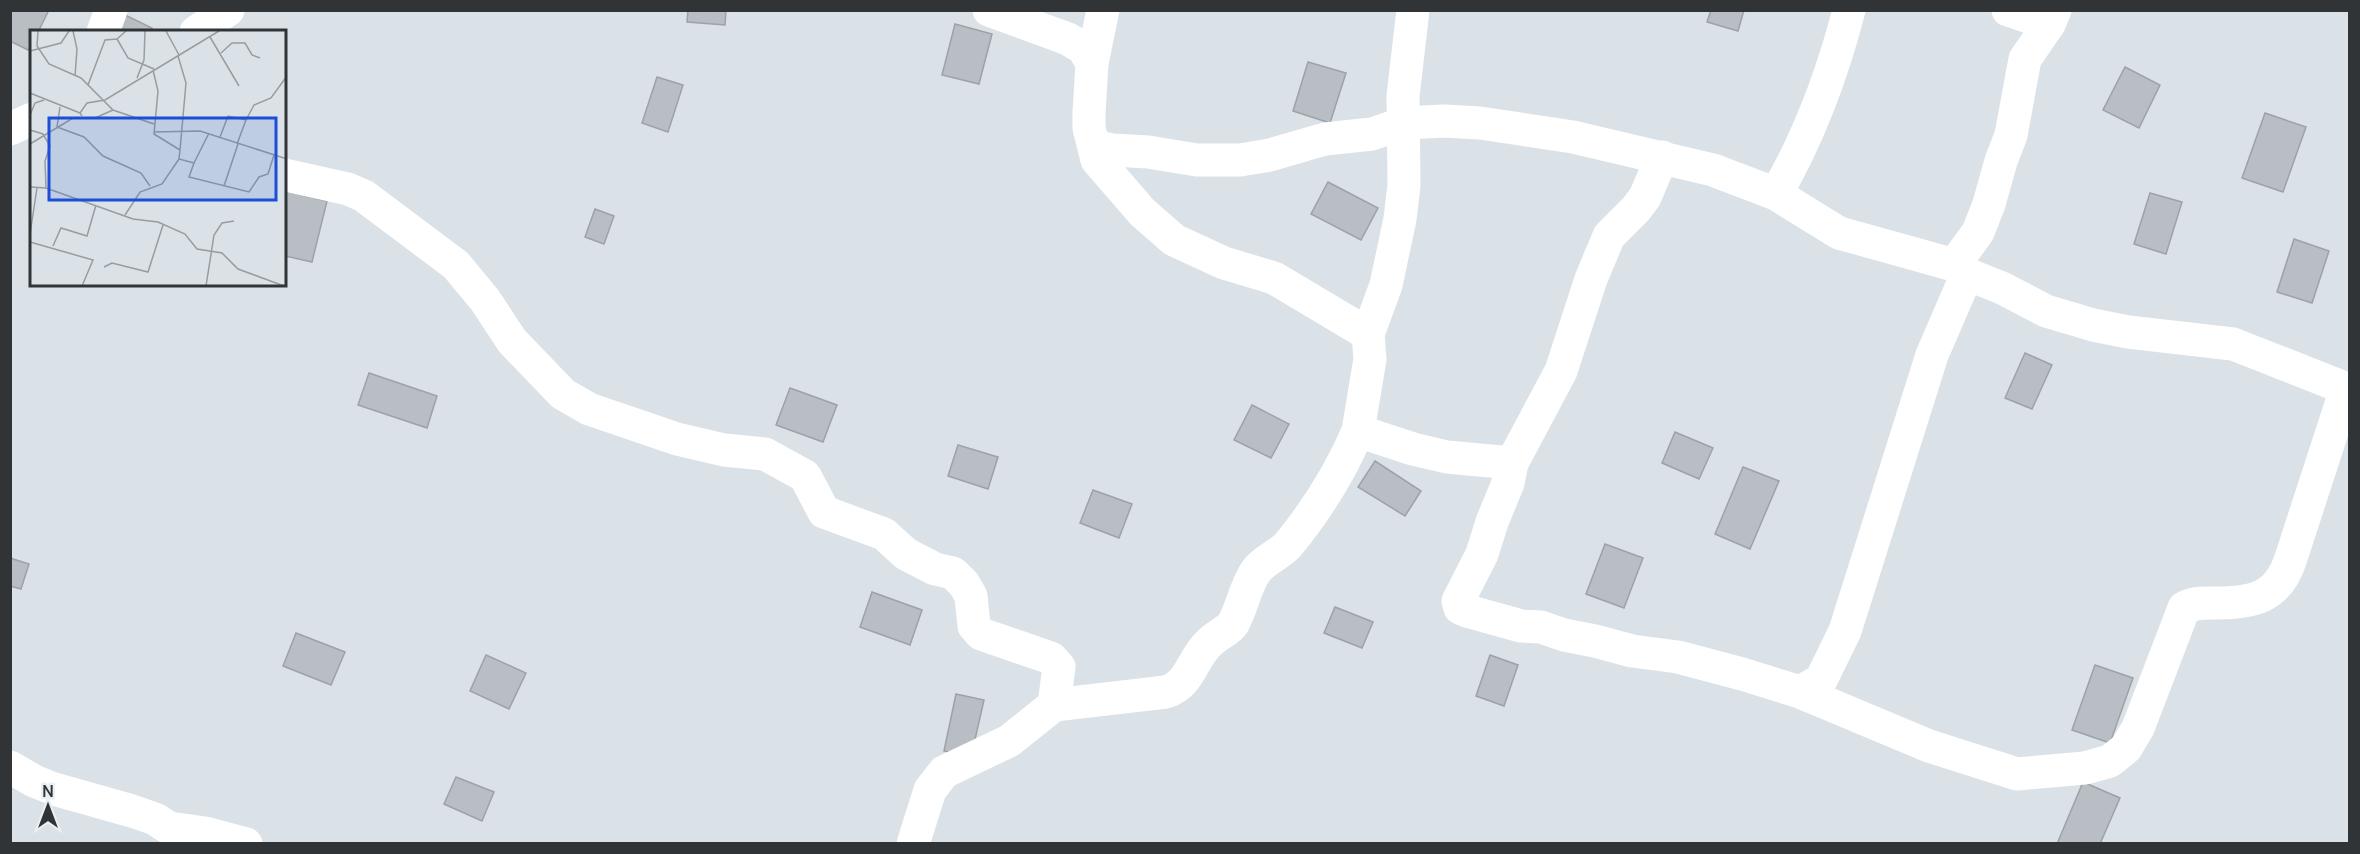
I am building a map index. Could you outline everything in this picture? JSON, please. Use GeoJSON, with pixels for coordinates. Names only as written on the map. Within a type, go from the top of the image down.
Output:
{"type":"FeatureCollection","features":[{"type":"Feature","properties":{"kind":"street"},"geometry":{"type":"LineString","coordinates":[[104,30],[111,10]]}},
{"type":"Feature","properties":{"kind":"street"},"geometry":{"type":"LineString","coordinates":[[199,30],[228,10]]}},
{"type":"Feature","properties":{"kind":"street"},"geometry":{"type":"LineString","coordinates":[[989,10],[1068,39],[1083,48],[1092,63]]}},
{"type":"Feature","properties":{"kind":"street"},"geometry":{"type":"LineString","coordinates":[[1103,10],[1092,63],[1089,128],[1097,160],[1142,212],[1174,240],[1224,262],[1274,278],[1368,334]]}},
{"type":"Feature","properties":{"kind":"street"},"geometry":{"type":"LineString","coordinates":[[913,843],[930,790],[944,772],[1009,741],[1054,705],[1166,692],[1178,688],[1186,680],[1209,643],[1234,624],[1244,593],[1258,568],[1286,547],[1347,456],[1358,431],[1370,359],[1368,334],[1386,285],[1400,219],[1404,185],[1402,96],[1413,10]]}},
{"type":"Feature","properties":{"kind":"street"},"geometry":{"type":"LineString","coordinates":[[1776,194],[1800,153],[1820,107],[1849,10]]}},
{"type":"Feature","properties":{"kind":"street"},"geometry":{"type":"LineString","coordinates":[[1816,692],[1845,631],[1960,270],[1989,204],[2011,135],[2025,59],[2052,17],[2008,10]]}},
{"type":"Feature","properties":{"kind":"street"},"geometry":{"type":"LineString","coordinates":[[10,129],[30,120]]}},
{"type":"Feature","properties":{"kind":"street"},"geometry":{"type":"LineString","coordinates":[[1095,146],[1197,160],[1240,160],[1270,155],[1325,139],[1372,134],[1404,123],[1444,121],[1480,123],[1573,137],[1713,170],[1776,194],[1839,233],[1960,270],[2002,288],[2046,311],[2127,332],[2233,344],[2348,389],[2280,583],[2264,595],[2252,600],[2200,603],[2184,608],[2138,728],[2126,748],[2110,760],[2085,768],[2017,774],[1919,742],[1816,692],[1678,657],[1632,651],[1564,635],[1541,627],[1521,626],[1460,608],[1458,601],[1482,554],[1508,483],[1512,463],[1561,371],[1591,279],[1609,236],[1645,197],[1662,158]]}},
{"type":"Feature","properties":{"kind":"street"},"geometry":{"type":"LineString","coordinates":[[286,175],[348,189],[364,196],[456,266],[485,300],[512,341],[563,394],[589,409],[677,439],[724,450],[765,454],[805,476],[824,512],[884,534],[894,540],[906,554],[935,569],[953,573],[964,584],[971,596],[974,626],[981,634],[1051,658],[1059,667],[1054,705]]}},
{"type":"Feature","properties":{"kind":"street"},"geometry":{"type":"LineString","coordinates":[[1358,431],[1413,449],[1447,457],[1512,463]]}},
{"type":"Feature","properties":{"kind":"street"},"geometry":{"type":"LineString","coordinates":[[10,767],[54,789],[145,815],[169,828],[205,833],[246,843]]}},
{"type":"Feature","properties":{"kind":"building"},"geometry":{"type":"Polygon","coordinates":[[[10,10],[49,10],[39,30],[30,30],[28,50],[10,41],[10,10]]]}},
{"type":"Feature","properties":{"kind":"building"},"geometry":{"type":"Polygon","coordinates":[[[688,10],[726,10],[725,25],[687,22],[688,10]]]}},
{"type":"Feature","properties":{"kind":"building"},"geometry":{"type":"Polygon","coordinates":[[[1711,10],[1744,10],[1738,31],[1707,22],[1711,10]]]}},
{"type":"Feature","properties":{"kind":"building"},"geometry":{"type":"Polygon","coordinates":[[[121,13],[152,28],[151,30],[113,30],[121,13]]]}},
{"type":"Feature","properties":{"kind":"building"},"geometry":{"type":"Polygon","coordinates":[[[955,24],[992,34],[979,84],[942,75],[955,24]]]}},
{"type":"Feature","properties":{"kind":"building"},"geometry":{"type":"Polygon","coordinates":[[[1308,62],[1346,73],[1330,123],[1293,111],[1308,62]]]}},
{"type":"Feature","properties":{"kind":"building"},"geometry":{"type":"Polygon","coordinates":[[[2125,67],[2160,85],[2139,128],[2103,110],[2125,67]]]}},
{"type":"Feature","properties":{"kind":"building"},"geometry":{"type":"Polygon","coordinates":[[[657,77],[683,85],[668,132],[642,123],[657,77]]]}},
{"type":"Feature","properties":{"kind":"building"},"geometry":{"type":"Polygon","coordinates":[[[2265,113],[2306,127],[2283,192],[2242,178],[2265,113]]]}},
{"type":"Feature","properties":{"kind":"building"},"geometry":{"type":"Polygon","coordinates":[[[1328,182],[1378,208],[1361,240],[1311,214],[1328,182]]]}},
{"type":"Feature","properties":{"kind":"building"},"geometry":{"type":"Polygon","coordinates":[[[286,191],[327,201],[312,262],[286,256],[286,191]]]}},
{"type":"Feature","properties":{"kind":"building"},"geometry":{"type":"Polygon","coordinates":[[[2150,193],[2182,202],[2166,254],[2134,244],[2150,193]]]}},
{"type":"Feature","properties":{"kind":"building"},"geometry":{"type":"Polygon","coordinates":[[[595,209],[614,216],[604,244],[585,237],[595,209]]]}},
{"type":"Feature","properties":{"kind":"building"},"geometry":{"type":"Polygon","coordinates":[[[2294,239],[2329,251],[2312,303],[2277,292],[2294,239]]]}},
{"type":"Feature","properties":{"kind":"building"},"geometry":{"type":"Polygon","coordinates":[[[2025,353],[2052,365],[2032,409],[2005,398],[2025,353]]]}},
{"type":"Feature","properties":{"kind":"building"},"geometry":{"type":"Polygon","coordinates":[[[369,373],[437,396],[427,428],[358,405],[369,373]]]}},
{"type":"Feature","properties":{"kind":"building"},"geometry":{"type":"Polygon","coordinates":[[[790,388],[837,405],[823,442],[776,425],[790,388]]]}},
{"type":"Feature","properties":{"kind":"building"},"geometry":{"type":"Polygon","coordinates":[[[1252,405],[1289,424],[1271,458],[1234,440],[1252,405]]]}},
{"type":"Feature","properties":{"kind":"building"},"geometry":{"type":"Polygon","coordinates":[[[1675,432],[1713,448],[1699,479],[1662,463],[1675,432]]]}},
{"type":"Feature","properties":{"kind":"building"},"geometry":{"type":"Polygon","coordinates":[[[958,445],[998,457],[988,489],[948,476],[958,445]]]}},
{"type":"Feature","properties":{"kind":"building"},"geometry":{"type":"Polygon","coordinates":[[[1375,461],[1421,491],[1405,516],[1358,487],[1375,461]]]}},
{"type":"Feature","properties":{"kind":"building"},"geometry":{"type":"Polygon","coordinates":[[[1743,467],[1779,481],[1750,549],[1715,534],[1743,467]]]}},
{"type":"Feature","properties":{"kind":"building"},"geometry":{"type":"Polygon","coordinates":[[[1093,490],[1132,504],[1119,538],[1080,523],[1093,490]]]}},
{"type":"Feature","properties":{"kind":"building"},"geometry":{"type":"Polygon","coordinates":[[[1605,544],[1643,558],[1624,608],[1586,594],[1605,544]]]}},
{"type":"Feature","properties":{"kind":"building"},"geometry":{"type":"Polygon","coordinates":[[[10,558],[29,564],[21,589],[10,586],[10,558]]]}},
{"type":"Feature","properties":{"kind":"building"},"geometry":{"type":"Polygon","coordinates":[[[872,592],[922,610],[910,645],[860,627],[872,592]]]}},
{"type":"Feature","properties":{"kind":"building"},"geometry":{"type":"Polygon","coordinates":[[[1335,607],[1373,622],[1362,648],[1324,633],[1335,607]]]}},
{"type":"Feature","properties":{"kind":"building"},"geometry":{"type":"Polygon","coordinates":[[[296,633],[345,652],[331,685],[283,666],[296,633]]]}},
{"type":"Feature","properties":{"kind":"building"},"geometry":{"type":"Polygon","coordinates":[[[486,655],[526,673],[509,709],[470,691],[486,655]]]}},
{"type":"Feature","properties":{"kind":"building"},"geometry":{"type":"Polygon","coordinates":[[[1490,655],[1518,665],[1504,706],[1476,696],[1490,655]]]}},
{"type":"Feature","properties":{"kind":"building"},"geometry":{"type":"Polygon","coordinates":[[[2095,665],[2133,678],[2110,743],[2072,730],[2095,665]]]}},
{"type":"Feature","properties":{"kind":"building"},"geometry":{"type":"Polygon","coordinates":[[[956,694],[984,700],[971,757],[944,751],[956,694]]]}},
{"type":"Feature","properties":{"kind":"building"},"geometry":{"type":"Polygon","coordinates":[[[456,777],[494,792],[482,821],[444,804],[456,777]]]}},
{"type":"Feature","properties":{"kind":"building"},"geometry":{"type":"Polygon","coordinates":[[[2083,782],[2120,798],[2100,844],[2057,844],[2083,782]]]}}]}
